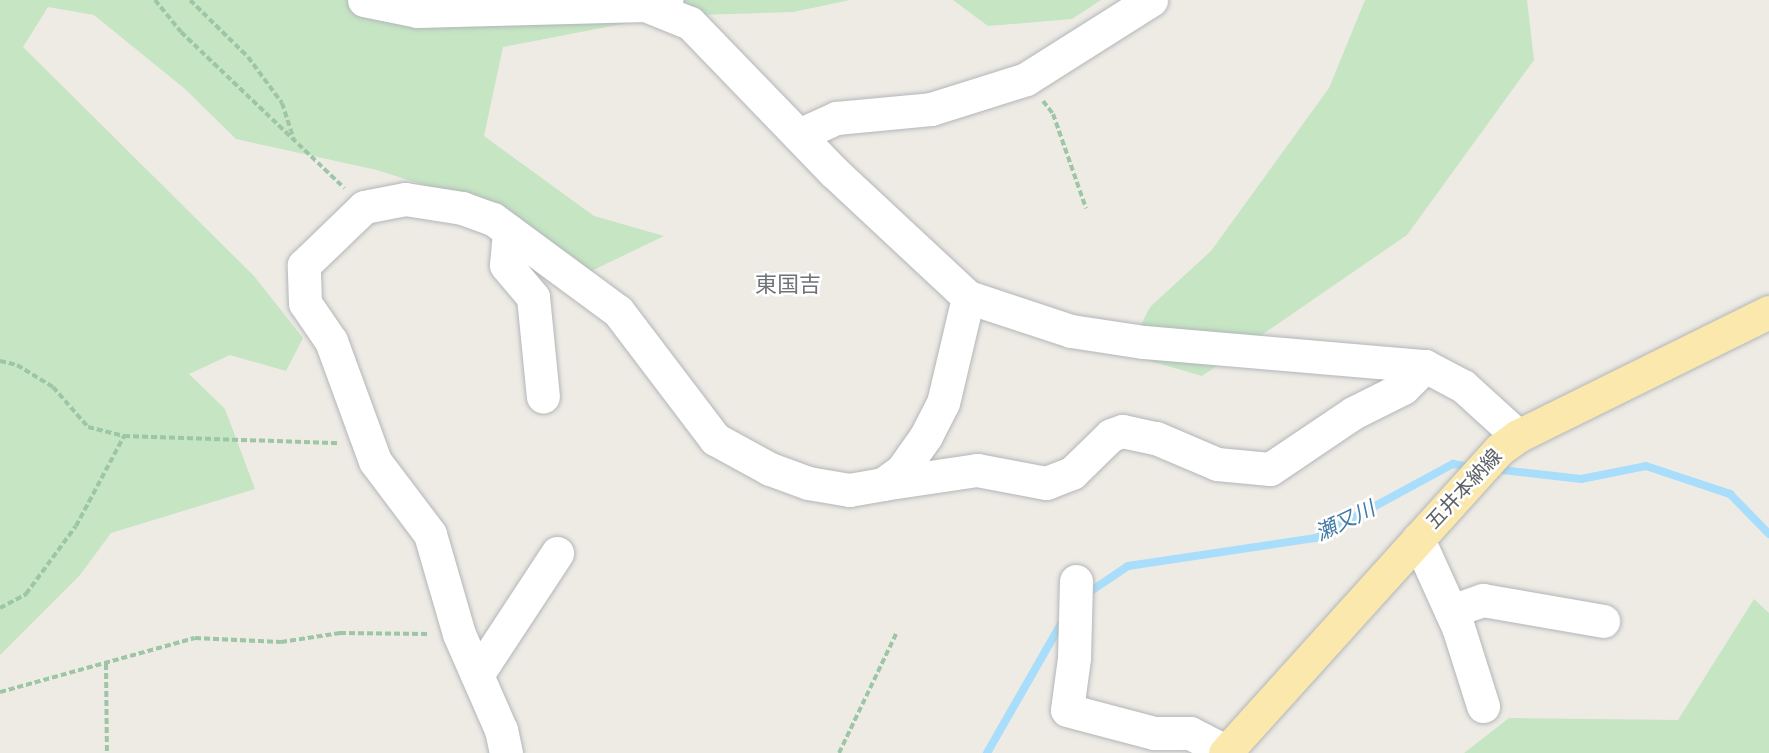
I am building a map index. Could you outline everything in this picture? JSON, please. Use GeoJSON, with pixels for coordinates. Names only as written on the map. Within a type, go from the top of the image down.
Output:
{"type":"FeatureCollection","features":[{"type":"Feature","properties":{"kind":"main road","name":"五井本納線"},"geometry":{"type":"LineString","coordinates":[[1226,752],[1500,449],[1518,436],[1769,312]]}},
{"type":"Feature","properties":{"kind":"street"},"geometry":{"type":"LineString","coordinates":[[364,0],[417,11],[656,3],[690,23],[799,135],[968,297],[1071,331],[1144,342],[1425,366],[1463,386],[1518,436]]}},
{"type":"Feature","properties":{"kind":"street"},"geometry":{"type":"LineString","coordinates":[[799,135],[836,118],[931,110],[1026,79],[1151,0]]}},
{"type":"Feature","properties":{"kind":"street"},"geometry":{"type":"LineString","coordinates":[[506,753],[501,730],[459,634],[429,534],[375,461],[331,341],[305,303],[304,265],[364,207],[405,199],[462,208],[494,219],[618,311],[715,440],[770,470],[808,483],[849,490],[977,470],[1046,483],[1072,473],[1111,435],[1122,431],[1156,438],[1217,464],[1270,469],[1353,413],[1403,388],[1425,366]]}},
{"type":"Feature","properties":{"kind":"street"},"geometry":{"type":"LineString","coordinates":[[509,231],[506,265],[533,297],[543,397]]}},
{"type":"Feature","properties":{"kind":"street"},"geometry":{"type":"LineString","coordinates":[[883,484],[902,470],[943,403],[968,297]]}},
{"type":"Feature","properties":{"kind":"street"},"geometry":{"type":"LineString","coordinates":[[1418,539],[1451,611],[1483,706]]}},
{"type":"Feature","properties":{"kind":"street"},"geometry":{"type":"LineString","coordinates":[[477,675],[557,553]]}},
{"type":"Feature","properties":{"kind":"street"},"geometry":{"type":"LineString","coordinates":[[1076,581],[1074,658],[1067,710],[1143,731],[1190,733],[1226,752]]}},
{"type":"Feature","properties":{"kind":"street"},"geometry":{"type":"LineString","coordinates":[[1451,611],[1483,600],[1603,621]]}},
{"type":"Feature","properties":{"kind":"path"},"geometry":{"type":"LineString","coordinates":[[155,0],[181,32],[364,207]]}},
{"type":"Feature","properties":{"kind":"path"},"geometry":{"type":"LineString","coordinates":[[190,0],[248,57],[282,103],[294,140]]}},
{"type":"Feature","properties":{"kind":"path"},"geometry":{"type":"LineString","coordinates":[[1026,79],[1053,114],[1086,208]]}},
{"type":"Feature","properties":{"kind":"path"},"geometry":{"type":"LineString","coordinates":[[0,361],[17,365],[53,387],[88,427],[124,436],[370,444]]}},
{"type":"Feature","properties":{"kind":"path"},"geometry":{"type":"LineString","coordinates":[[0,608],[26,594],[76,526],[124,436]]}},
{"type":"Feature","properties":{"kind":"path"},"geometry":{"type":"LineString","coordinates":[[839,753],[897,632]]}},
{"type":"Feature","properties":{"kind":"path"},"geometry":{"type":"LineString","coordinates":[[0,692],[195,638],[281,642],[340,633],[459,634]]}},
{"type":"Feature","properties":{"kind":"path"},"geometry":{"type":"LineString","coordinates":[[106,664],[106,753]]}},
{"type":"Feature","properties":{"kind":"green space"},"geometry":{"type":"Polygon","coordinates":[[[0,0],[850,0],[793,12],[664,16],[503,47],[484,136],[594,216],[664,236],[556,288],[499,209],[377,170],[236,139],[185,89],[94,15],[48,7],[23,47],[254,276],[303,338],[286,371],[230,355],[189,374],[225,409],[255,489],[111,533],[80,575],[0,655],[0,0]]]}},
{"type":"Feature","properties":{"kind":"green space"},"geometry":{"type":"Polygon","coordinates":[[[953,0],[1101,0],[1072,19],[988,26],[953,0]]]}},
{"type":"Feature","properties":{"kind":"green space"},"geometry":{"type":"Polygon","coordinates":[[[1365,0],[1527,0],[1534,60],[1407,235],[1202,376],[1126,354],[1150,307],[1211,251],[1329,88],[1365,0]]]}},
{"type":"Feature","properties":{"kind":"green space"},"geometry":{"type":"Polygon","coordinates":[[[1754,599],[1769,613],[1769,753],[1464,753],[1509,718],[1678,720],[1754,599]]]}},
{"type":"Feature","properties":{"kind":"waterway","name":"瀬又川"},"geometry":{"type":"LineString","coordinates":[[1085,595],[1128,566],[1316,538],[1453,464],[1473,467]]}},
{"type":"Feature","properties":{"kind":"waterway","name":"瀬又川"},"geometry":{"type":"LineString","coordinates":[[1493,469],[1581,479],[1646,466],[1730,494],[1769,534]]}},
{"type":"Feature","properties":{"kind":"waterway","name":"瀬又川"},"geometry":{"type":"LineString","coordinates":[[987,753],[1062,622]]}},
{"type":"Feature","properties":{"kind":"district","name":"東国吉"},"geometry":{"type":"Point","coordinates":[788,285]}}]}
